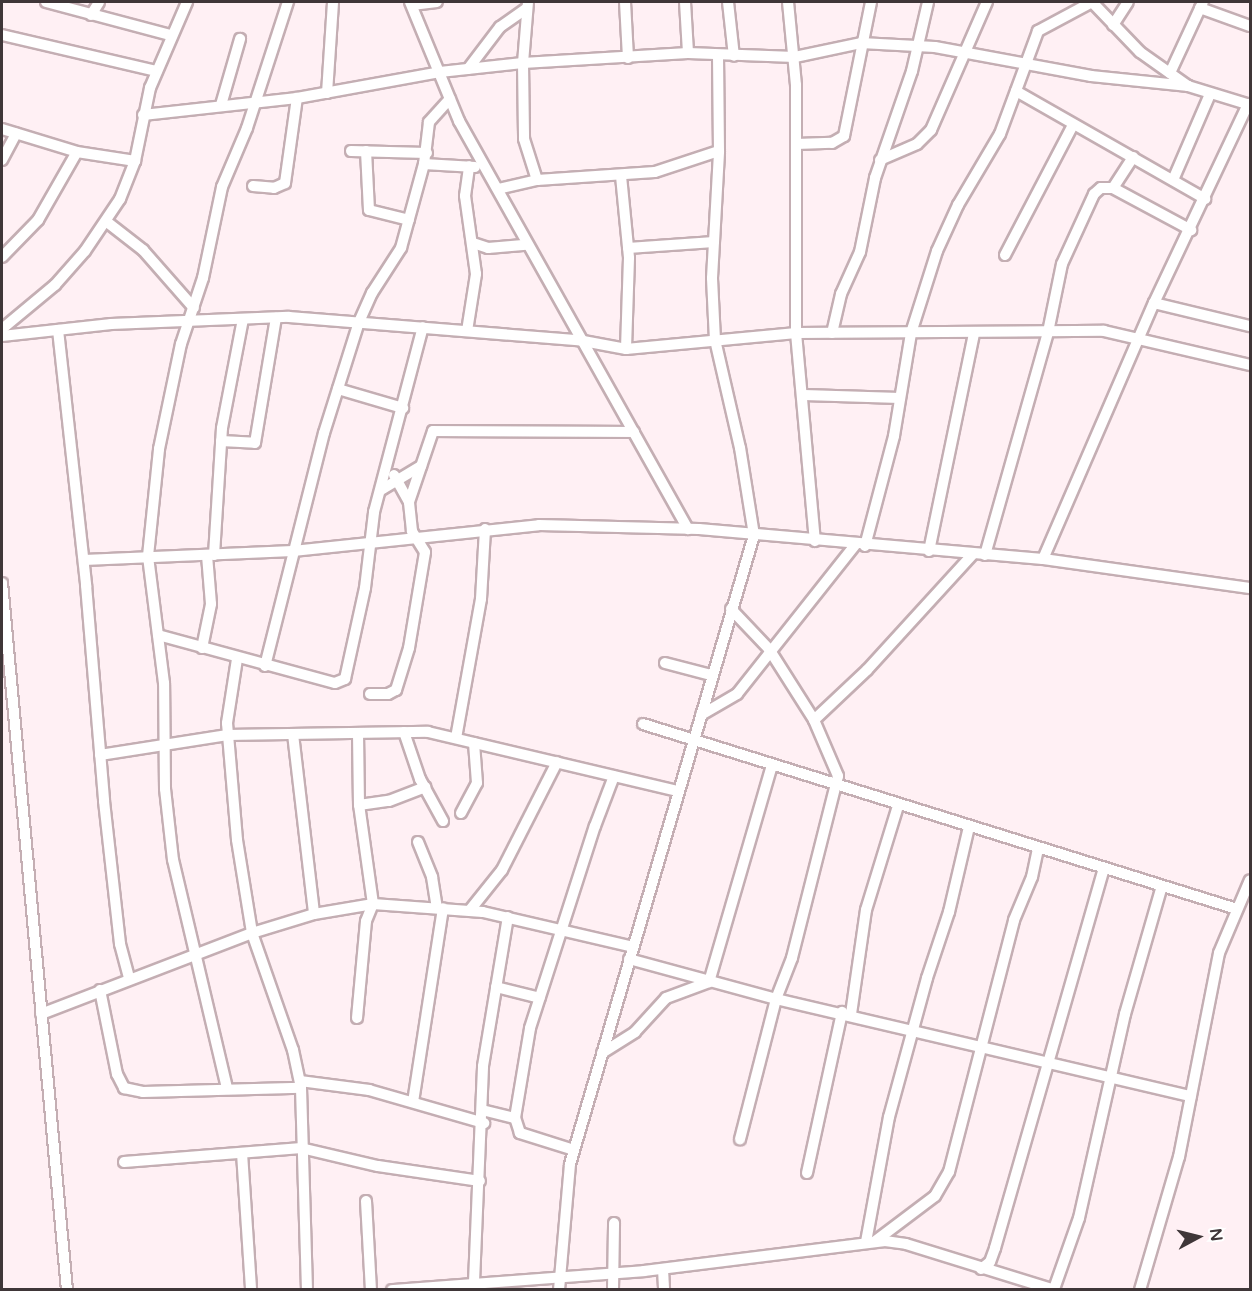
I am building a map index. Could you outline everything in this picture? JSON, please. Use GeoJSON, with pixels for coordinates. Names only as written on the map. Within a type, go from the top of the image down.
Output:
{"type":"FeatureCollection","features":[{"type":"Feature","properties":{"kind":"street"},"geometry":{"type":"LineString","coordinates":[[46,2],[170,35]]}},
{"type":"Feature","properties":{"kind":"street"},"geometry":{"type":"LineString","coordinates":[[91,15],[99,2]]}},
{"type":"Feature","properties":{"kind":"street"},"geometry":{"type":"LineString","coordinates":[[2,329],[55,285],[107,222],[135,161],[143,115],[170,35],[187,2]]}},
{"type":"Feature","properties":{"kind":"street"},"geometry":{"type":"LineString","coordinates":[[227,1088],[172,860],[165,789],[166,744],[158,635],[148,555],[166,410],[181,344],[194,308],[222,187],[255,103],[288,2]]}},
{"type":"Feature","properties":{"kind":"street"},"geometry":{"type":"LineString","coordinates":[[327,93],[333,2]]}},
{"type":"Feature","properties":{"kind":"street"},"geometry":{"type":"LineString","coordinates":[[437,2],[411,3],[450,99],[578,340],[634,432],[688,529]]}},
{"type":"Feature","properties":{"kind":"street"},"geometry":{"type":"LineString","coordinates":[[625,2],[628,58]]}},
{"type":"Feature","properties":{"kind":"street"},"geometry":{"type":"LineString","coordinates":[[685,2],[688,53]]}},
{"type":"Feature","properties":{"kind":"street"},"geometry":{"type":"LineString","coordinates":[[728,2],[734,56]]}},
{"type":"Feature","properties":{"kind":"street"},"geometry":{"type":"LineString","coordinates":[[788,2],[795,57],[796,333],[804,394],[815,541]]}},
{"type":"Feature","properties":{"kind":"street"},"geometry":{"type":"LineString","coordinates":[[796,144],[841,141],[871,2]]}},
{"type":"Feature","properties":{"kind":"street"},"geometry":{"type":"LineString","coordinates":[[832,333],[841,294],[862,246],[880,160],[917,46],[928,2]]}},
{"type":"Feature","properties":{"kind":"street"},"geometry":{"type":"LineString","coordinates":[[880,160],[925,138],[967,52],[987,2]]}},
{"type":"Feature","properties":{"kind":"street"},"geometry":{"type":"LineString","coordinates":[[701,715],[737,694],[769,649],[860,545],[881,494],[911,333],[937,251],[958,205],[1000,134],[1038,30],[1092,2],[1113,25],[1188,86]]}},
{"type":"Feature","properties":{"kind":"street"},"geometry":{"type":"LineString","coordinates":[[1113,25],[1128,2]]}},
{"type":"Feature","properties":{"kind":"street"},"geometry":{"type":"LineString","coordinates":[[468,69],[500,27],[527,5]]}},
{"type":"Feature","properties":{"kind":"street"},"geometry":{"type":"LineString","coordinates":[[527,5],[523,63],[524,139],[537,180]]}},
{"type":"Feature","properties":{"kind":"street"},"geometry":{"type":"LineString","coordinates":[[1170,73],[1202,5],[1251,26]]}},
{"type":"Feature","properties":{"kind":"street"},"geometry":{"type":"LineString","coordinates":[[2,35],[158,71]]}},
{"type":"Feature","properties":{"kind":"street"},"geometry":{"type":"LineString","coordinates":[[221,105],[240,39]]}},
{"type":"Feature","properties":{"kind":"street"},"geometry":{"type":"LineString","coordinates":[[143,115],[297,98],[440,72],[523,63],[688,53],[718,56],[795,57],[861,43],[967,52],[1024,66],[1188,86],[1249,104],[1191,230],[1154,303],[1043,559]]}},
{"type":"Feature","properties":{"kind":"street"},"geometry":{"type":"LineString","coordinates":[[559,1284],[565,1191],[574,1150],[692,739],[754,535],[740,448],[715,340],[714,242],[719,152],[718,56]]}},
{"type":"Feature","properties":{"kind":"street"},"geometry":{"type":"LineString","coordinates":[[1016,91],[1205,199]]}},
{"type":"Feature","properties":{"kind":"street"},"geometry":{"type":"LineString","coordinates":[[1173,180],[1210,94]]}},
{"type":"Feature","properties":{"kind":"street"},"geometry":{"type":"LineString","coordinates":[[253,186],[274,188],[285,183],[297,98]]}},
{"type":"Feature","properties":{"kind":"street"},"geometry":{"type":"LineString","coordinates":[[265,666],[293,550],[359,322],[372,293],[401,248],[425,159],[432,115],[450,99]]}},
{"type":"Feature","properties":{"kind":"street"},"geometry":{"type":"LineString","coordinates":[[1005,255],[1073,125]]}},
{"type":"Feature","properties":{"kind":"street"},"geometry":{"type":"LineString","coordinates":[[2,129],[77,152],[135,161]]}},
{"type":"Feature","properties":{"kind":"street"},"geometry":{"type":"LineString","coordinates":[[2,160],[16,134]]}},
{"type":"Feature","properties":{"kind":"street"},"geometry":{"type":"LineString","coordinates":[[351,151],[366,151],[486,168]]}},
{"type":"Feature","properties":{"kind":"street"},"geometry":{"type":"LineString","coordinates":[[366,151],[369,210],[409,220]]}},
{"type":"Feature","properties":{"kind":"street"},"geometry":{"type":"LineString","coordinates":[[2,257],[38,220],[77,152]]}},
{"type":"Feature","properties":{"kind":"street"},"geometry":{"type":"LineString","coordinates":[[498,189],[537,180],[656,172],[719,152]]}},
{"type":"Feature","properties":{"kind":"street"},"geometry":{"type":"LineString","coordinates":[[1113,188],[1133,157]]}},
{"type":"Feature","properties":{"kind":"street"},"geometry":{"type":"LineString","coordinates":[[467,331],[476,274],[465,196],[469,166]]}},
{"type":"Feature","properties":{"kind":"street"},"geometry":{"type":"LineString","coordinates":[[621,176],[628,248],[626,349]]}},
{"type":"Feature","properties":{"kind":"street"},"geometry":{"type":"LineString","coordinates":[[985,555],[1048,332],[1062,264],[1074,231],[1094,194],[1101,188],[1113,188],[1191,230]]}},
{"type":"Feature","properties":{"kind":"street"},"geometry":{"type":"LineString","coordinates":[[107,222],[143,250],[194,308]]}},
{"type":"Feature","properties":{"kind":"street"},"geometry":{"type":"LineString","coordinates":[[628,248],[714,242]]}},
{"type":"Feature","properties":{"kind":"street"},"geometry":{"type":"LineString","coordinates":[[473,243],[488,248],[526,245]]}},
{"type":"Feature","properties":{"kind":"street"},"geometry":{"type":"LineString","coordinates":[[1154,303],[1251,326]]}},
{"type":"Feature","properties":{"kind":"street"},"geometry":{"type":"LineString","coordinates":[[221,441],[255,443],[276,318]]}},
{"type":"Feature","properties":{"kind":"street"},"geometry":{"type":"LineString","coordinates":[[2,336],[190,321],[276,318],[359,322],[578,340],[626,349],[796,333],[1113,331],[1251,365]]}},
{"type":"Feature","properties":{"kind":"street"},"geometry":{"type":"LineString","coordinates":[[202,648],[211,604],[210,555],[221,441],[243,319]]}},
{"type":"Feature","properties":{"kind":"street"},"geometry":{"type":"LineString","coordinates":[[158,635],[237,659],[335,683],[345,679],[365,588],[369,544],[423,327]]}},
{"type":"Feature","properties":{"kind":"street"},"geometry":{"type":"LineString","coordinates":[[58,330],[84,560],[99,755],[120,944],[129,977]]}},
{"type":"Feature","properties":{"kind":"street"},"geometry":{"type":"LineString","coordinates":[[929,551],[974,333]]}},
{"type":"Feature","properties":{"kind":"street"},"geometry":{"type":"LineString","coordinates":[[338,389],[403,408]]}},
{"type":"Feature","properties":{"kind":"street"},"geometry":{"type":"LineString","coordinates":[[804,394],[900,398]]}},
{"type":"Feature","properties":{"kind":"street"},"geometry":{"type":"LineString","coordinates":[[370,694],[392,693],[402,677],[425,552],[410,523],[409,502],[430,435],[437,429],[634,432]]}},
{"type":"Feature","properties":{"kind":"street"},"geometry":{"type":"LineString","coordinates":[[388,465],[409,502]]}},
{"type":"Feature","properties":{"kind":"street"},"geometry":{"type":"LineString","coordinates":[[381,490],[421,466]]}},
{"type":"Feature","properties":{"kind":"street"},"geometry":{"type":"LineString","coordinates":[[84,560],[148,555],[210,555],[293,550],[538,525],[688,529],[1043,559],[1251,588]]}},
{"type":"Feature","properties":{"kind":"street"},"geometry":{"type":"LineString","coordinates":[[456,738],[482,599],[485,529]]}},
{"type":"Feature","properties":{"kind":"street"},"geometry":{"type":"LineString","coordinates":[[814,720],[867,670],[973,554]]}},
{"type":"Feature","properties":{"kind":"street"},"geometry":{"type":"LineString","coordinates":[[2,583],[67,1290]]}},
{"type":"Feature","properties":{"kind":"street"},"geometry":{"type":"LineString","coordinates":[[731,609],[769,649],[814,720],[836,765],[838,786],[792,958],[776,999],[740,1139]]}},
{"type":"Feature","properties":{"kind":"street"},"geometry":{"type":"LineString","coordinates":[[237,659],[227,735],[237,840],[252,933],[300,1085],[307,1290]]}},
{"type":"Feature","properties":{"kind":"street"},"geometry":{"type":"LineString","coordinates":[[665,663],[711,675]]}},
{"type":"Feature","properties":{"kind":"street"},"geometry":{"type":"LineString","coordinates":[[643,724],[898,806],[1237,909]]}},
{"type":"Feature","properties":{"kind":"street"},"geometry":{"type":"LineString","coordinates":[[99,755],[227,735],[404,732],[456,738],[678,791]]}},
{"type":"Feature","properties":{"kind":"street"},"geometry":{"type":"LineString","coordinates":[[404,732],[425,787],[443,821]]}},
{"type":"Feature","properties":{"kind":"street"},"geometry":{"type":"LineString","coordinates":[[357,1017],[366,921],[372,904],[359,805],[358,733]]}},
{"type":"Feature","properties":{"kind":"street"},"geometry":{"type":"LineString","coordinates":[[294,734],[314,914]]}},
{"type":"Feature","properties":{"kind":"street"},"geometry":{"type":"LineString","coordinates":[[461,813],[477,783],[474,743]]}},
{"type":"Feature","properties":{"kind":"street"},"geometry":{"type":"LineString","coordinates":[[470,910],[502,870],[557,762]]}},
{"type":"Feature","properties":{"kind":"street"},"geometry":{"type":"LineString","coordinates":[[709,982],[772,765]]}},
{"type":"Feature","properties":{"kind":"street"},"geometry":{"type":"LineString","coordinates":[[574,1150],[520,1133],[515,1118],[524,1055],[540,998],[615,776]]}},
{"type":"Feature","properties":{"kind":"street"},"geometry":{"type":"LineString","coordinates":[[359,805],[389,801],[425,787]]}},
{"type":"Feature","properties":{"kind":"street"},"geometry":{"type":"LineString","coordinates":[[807,1173],[846,1013],[866,910],[898,806]]}},
{"type":"Feature","properties":{"kind":"street"},"geometry":{"type":"LineString","coordinates":[[870,1242],[879,1161],[912,1031],[950,912],[969,827]]}},
{"type":"Feature","properties":{"kind":"street"},"geometry":{"type":"LineString","coordinates":[[413,1102],[440,907],[432,877],[418,842]]}},
{"type":"Feature","properties":{"kind":"street"},"geometry":{"type":"LineString","coordinates":[[870,1242],[928,1202],[944,1182],[980,1046],[1038,848]]}},
{"type":"Feature","properties":{"kind":"street"},"geometry":{"type":"LineString","coordinates":[[981,1269],[992,1257],[1104,869]]}},
{"type":"Feature","properties":{"kind":"street"},"geometry":{"type":"LineString","coordinates":[[1140,1290],[1179,1157],[1219,953],[1251,880]]}},
{"type":"Feature","properties":{"kind":"street"},"geometry":{"type":"LineString","coordinates":[[392,1290],[451,1287],[474,1282],[511,1286],[559,1284],[614,1274],[870,1242],[906,1244],[981,1269],[1055,1289],[1073,1239],[1113,1079],[1125,1014],[1162,886]]}},
{"type":"Feature","properties":{"kind":"street"},"geometry":{"type":"LineString","coordinates":[[41,1014],[129,977],[252,933],[314,914],[372,904],[470,910],[633,947]]}},
{"type":"Feature","properties":{"kind":"street"},"geometry":{"type":"LineString","coordinates":[[474,1282],[484,1123],[483,1066],[508,918]]}},
{"type":"Feature","properties":{"kind":"street"},"geometry":{"type":"LineString","coordinates":[[629,959],[776,999],[846,1013],[912,1031],[1191,1096]]}},
{"type":"Feature","properties":{"kind":"street"},"geometry":{"type":"LineString","coordinates":[[602,1053],[634,1032],[666,998],[709,982]]}},
{"type":"Feature","properties":{"kind":"street"},"geometry":{"type":"LineString","coordinates":[[496,987],[540,998]]}},
{"type":"Feature","properties":{"kind":"street"},"geometry":{"type":"LineString","coordinates":[[100,990],[117,1074],[124,1088],[143,1092],[300,1085],[361,1088],[484,1123]]}},
{"type":"Feature","properties":{"kind":"street"},"geometry":{"type":"LineString","coordinates":[[482,1110],[515,1118]]}},
{"type":"Feature","properties":{"kind":"street"},"geometry":{"type":"LineString","coordinates":[[124,1162],[301,1148],[378,1166],[480,1181]]}},
{"type":"Feature","properties":{"kind":"street"},"geometry":{"type":"LineString","coordinates":[[242,1153],[251,1290]]}},
{"type":"Feature","properties":{"kind":"street"},"geometry":{"type":"LineString","coordinates":[[366,1201],[370,1290]]}},
{"type":"Feature","properties":{"kind":"street"},"geometry":{"type":"LineString","coordinates":[[614,1223],[614,1290]]}},
{"type":"Feature","properties":{"kind":"street"},"geometry":{"type":"LineString","coordinates":[[663,1269],[664,1290]]}}]}
